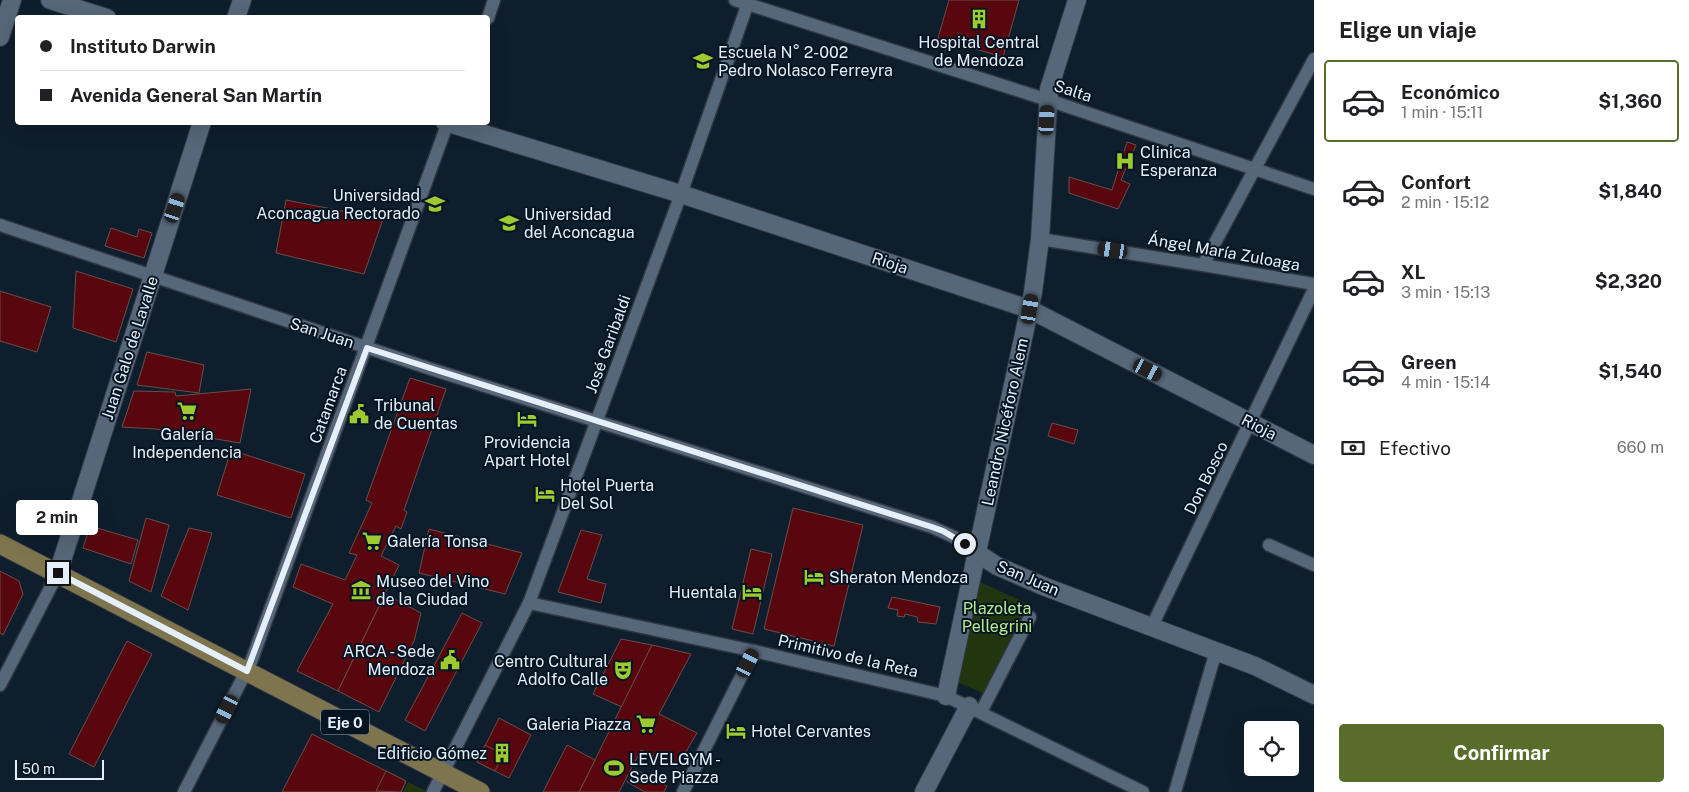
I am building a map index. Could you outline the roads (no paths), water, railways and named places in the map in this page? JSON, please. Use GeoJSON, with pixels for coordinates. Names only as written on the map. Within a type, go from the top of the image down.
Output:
{"type":"FeatureCollection","features":[{"type":"Feature","properties":{"kind":"main road","name":"Eje 0"},"geometry":{"type":"LineString","coordinates":[[0,544],[480,792]]}},
{"type":"Feature","properties":{"kind":"street"},"geometry":{"type":"LineString","coordinates":[[0,37],[12,0]]}},
{"type":"Feature","properties":{"kind":"street"},"geometry":{"type":"LineString","coordinates":[[50,0],[97,15]]}},
{"type":"Feature","properties":{"kind":"street"},"geometry":{"type":"LineString","coordinates":[[237,15],[242,0]]}},
{"type":"Feature","properties":{"kind":"street"},"geometry":{"type":"LineString","coordinates":[[489,15],[494,0]]}},
{"type":"Feature","properties":{"kind":"street","name":"Leandro Nicéforo Alem"},"geometry":{"type":"LineString","coordinates":[[946,696],[1030,309],[1040,239],[1048,100],[1052,79],[1077,0]]}},
{"type":"Feature","properties":{"kind":"street","name":"Salta"},"geometry":{"type":"LineString","coordinates":[[744,1],[1314,189]]}},
{"type":"Feature","properties":{"kind":"street","name":"José Garibaldi"},"geometry":{"type":"LineString","coordinates":[[433,792],[529,602],[681,194],[744,1]]}},
{"type":"Feature","properties":{"kind":"street"},"geometry":{"type":"LineString","coordinates":[[1203,264],[1314,59]]}},
{"type":"Feature","properties":{"kind":"street","name":"Juan Galo de Lavalle"},"geometry":{"type":"LineString","coordinates":[[58,573],[201,125]]}},
{"type":"Feature","properties":{"kind":"street","name":"Catamarca"},"geometry":{"type":"LineString","coordinates":[[184,792],[247,671],[367,348],[446,125]]}},
{"type":"Feature","properties":{"kind":"street","name":"Rioja"},"geometry":{"type":"LineString","coordinates":[[454,125],[681,194],[1030,309],[1314,455]]}},
{"type":"Feature","properties":{"kind":"street","name":"San Juan"},"geometry":{"type":"LineString","coordinates":[[0,225],[367,348],[937,529],[954,537],[987,561],[1005,570],[1255,666],[1314,696]]}},
{"type":"Feature","properties":{"kind":"street","name":"Ángel María Zuloaga"},"geometry":{"type":"LineString","coordinates":[[1040,239],[1203,264],[1314,284]]}},
{"type":"Feature","properties":{"kind":"street","name":"Don Bosco"},"geometry":{"type":"LineString","coordinates":[[1152,626],[1314,289]]}},
{"type":"Feature","properties":{"kind":"street"},"geometry":{"type":"LineString","coordinates":[[1269,545],[1314,564]]}},
{"type":"Feature","properties":{"kind":"street"},"geometry":{"type":"LineString","coordinates":[[0,685],[58,573]]}},
{"type":"Feature","properties":{"kind":"street","name":"Primitivo de la Reta"},"geometry":{"type":"LineString","coordinates":[[529,602],[754,651],[946,696],[1143,792]]}},
{"type":"Feature","properties":{"kind":"street"},"geometry":{"type":"LineString","coordinates":[[924,792],[1030,617]]}},
{"type":"Feature","properties":{"kind":"street"},"geometry":{"type":"LineString","coordinates":[[683,792],[754,651]]}},
{"type":"Feature","properties":{"kind":"street"},"geometry":{"type":"LineString","coordinates":[[1175,792],[1216,651]]}},
{"type":"Feature","properties":{"kind":"place","name":"Hospital Central de Mendoza"},"geometry":{"type":"Point","coordinates":[979,19]}},
{"type":"Feature","properties":{"kind":"place","name":"Escuela N° 2-002 Pedro Nolasco Ferreyra"},"geometry":{"type":"Point","coordinates":[703,61]}},
{"type":"Feature","properties":{"kind":"place","name":"Clinica Esperanza"},"geometry":{"type":"Point","coordinates":[1125,161]}},
{"type":"Feature","properties":{"kind":"place","name":"Universidad Aconcagua Rectorado"},"geometry":{"type":"Point","coordinates":[435,204]}},
{"type":"Feature","properties":{"kind":"place","name":"Universidad del Aconcagua"},"geometry":{"type":"Point","coordinates":[509,223]}},
{"type":"Feature","properties":{"kind":"place","name":"Galería Independencia"},"geometry":{"type":"Point","coordinates":[187,411]}},
{"type":"Feature","properties":{"kind":"place","name":"Tribunal de Cuentas"},"geometry":{"type":"Point","coordinates":[359,414]}},
{"type":"Feature","properties":{"kind":"place","name":"Providencia Apart Hotel"},"geometry":{"type":"Point","coordinates":[527,419]}},
{"type":"Feature","properties":{"kind":"place","name":"Hotel Puerta Del Sol"},"geometry":{"type":"Point","coordinates":[545,494]}},
{"type":"Feature","properties":{"kind":"place","name":"Galería Tonsa"},"geometry":{"type":"Point","coordinates":[372,541]}},
{"type":"Feature","properties":{"kind":"place","name":"Sheraton Mendoza"},"geometry":{"type":"Point","coordinates":[814,577]}},
{"type":"Feature","properties":{"kind":"place","name":"Museo del Vino de la Ciudad"},"geometry":{"type":"Point","coordinates":[361,590]}},
{"type":"Feature","properties":{"kind":"place","name":"Huentala"},"geometry":{"type":"Point","coordinates":[752,592]}},
{"type":"Feature","properties":{"kind":"place","name":"ARCA - Sede Mendoza"},"geometry":{"type":"Point","coordinates":[450,660]}},
{"type":"Feature","properties":{"kind":"place","name":"Centro Cultural Adolfo Calle"},"geometry":{"type":"Point","coordinates":[623,670]}},
{"type":"Feature","properties":{"kind":"place","name":"Galeria Piazza"},"geometry":{"type":"Point","coordinates":[646,724]}},
{"type":"Feature","properties":{"kind":"place","name":"Hotel Cervantes"},"geometry":{"type":"Point","coordinates":[736,731]}},
{"type":"Feature","properties":{"kind":"place","name":"Edificio Gómez"},"geometry":{"type":"Point","coordinates":[502,753]}},
{"type":"Feature","properties":{"kind":"place","name":"LEVELGYM - Sede Piazza"},"geometry":{"type":"Point","coordinates":[614,768]}},
{"type":"Feature","properties":{"kind":"park label","name":"Plazoleta Pellegrini"},"geometry":{"type":"Point","coordinates":[997,617]}}]}
